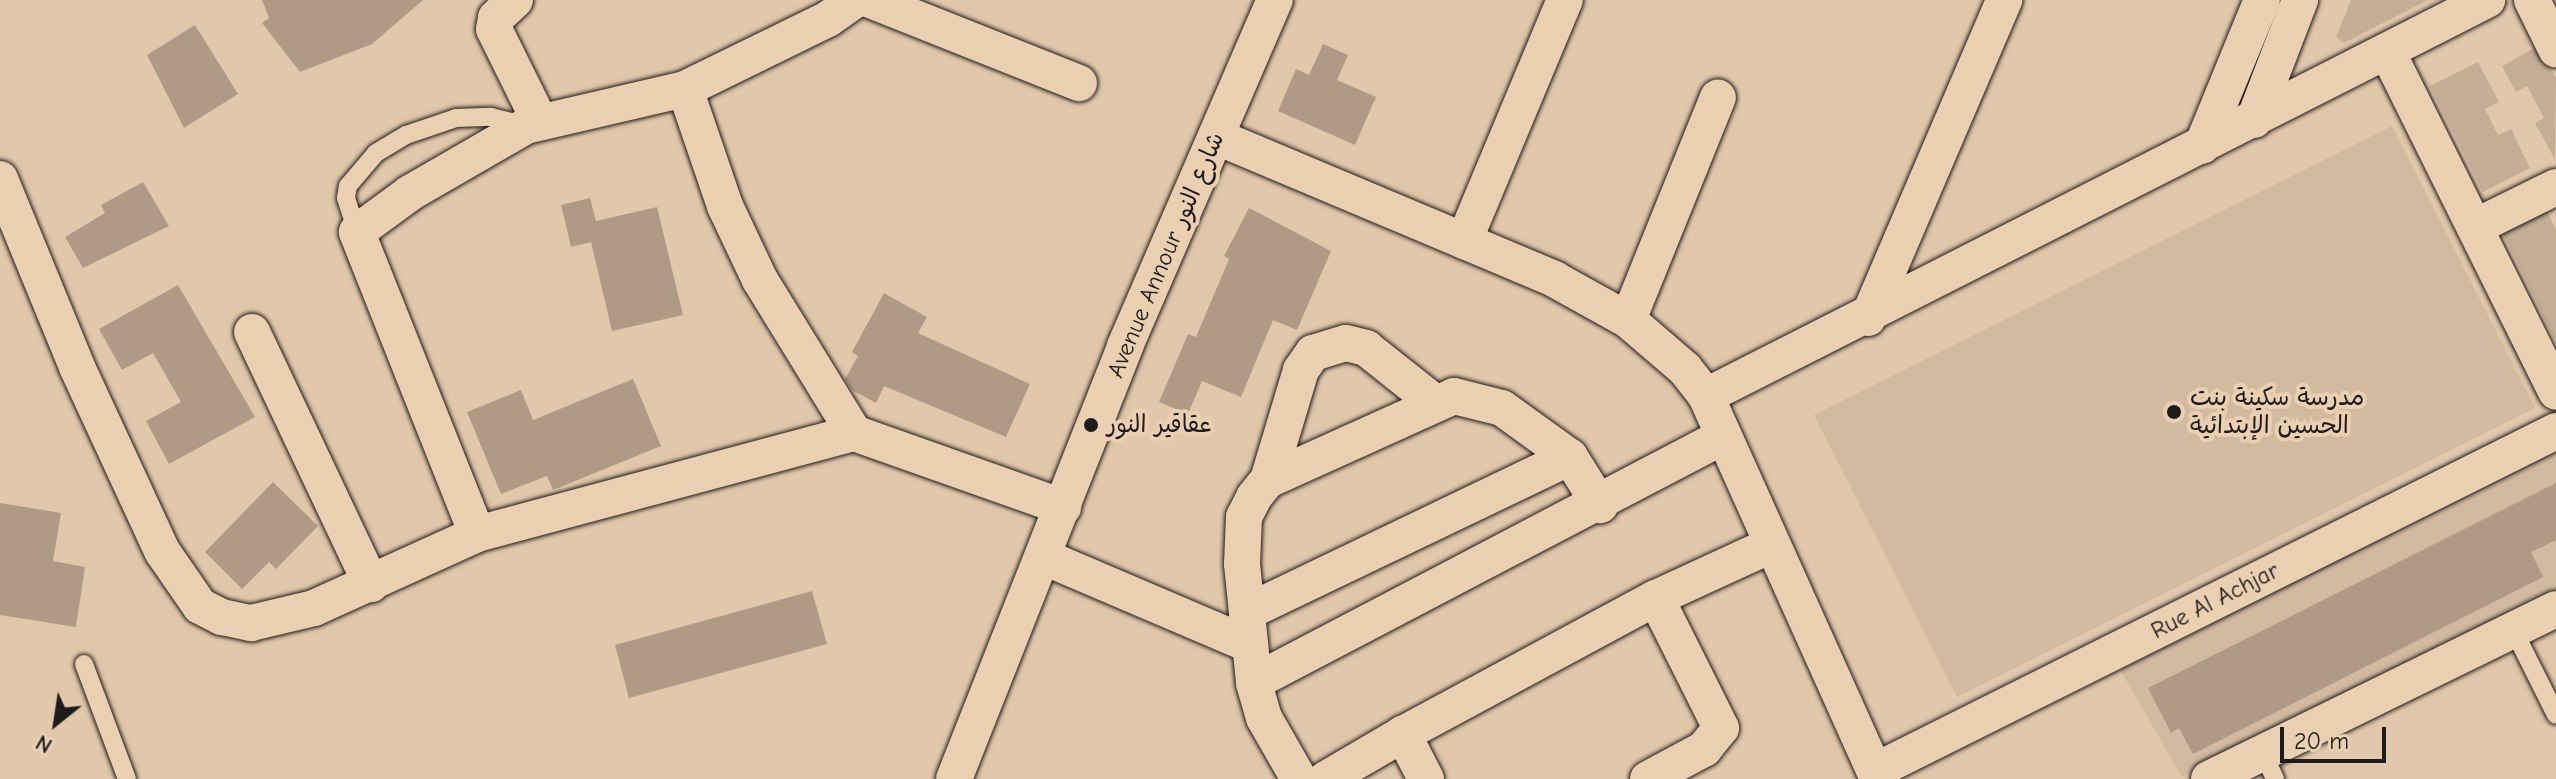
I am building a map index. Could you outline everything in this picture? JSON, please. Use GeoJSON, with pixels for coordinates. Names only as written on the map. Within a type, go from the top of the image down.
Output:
{"type":"FeatureCollection","features":[{"type":"Feature","properties":{"kind":"street"},"geometry":{"type":"LineString","coordinates":[[515,0],[496,18],[494,29],[533,124]]}},
{"type":"Feature","properties":{"kind":"street"},"geometry":{"type":"LineString","coordinates":[[477,534],[357,232],[410,193],[533,124],[685,89],[828,19],[855,0]]}},
{"type":"Feature","properties":{"kind":"street"},"geometry":{"type":"LineString","coordinates":[[870,0],[1079,83]]}},
{"type":"Feature","properties":{"kind":"street","name":"Avenue Annour شارع النور"},"geometry":{"type":"LineString","coordinates":[[954,779],[1125,346],[1275,0]]}},
{"type":"Feature","properties":{"kind":"street"},"geometry":{"type":"LineString","coordinates":[[1464,241],[1565,0]]}},
{"type":"Feature","properties":{"kind":"street"},"geometry":{"type":"LineString","coordinates":[[1868,318],[2004,0]]}},
{"type":"Feature","properties":{"kind":"street"},"geometry":{"type":"LineString","coordinates":[[2202,146],[2262,0]]}},
{"type":"Feature","properties":{"kind":"street"},"geometry":{"type":"LineString","coordinates":[[2254,120],[2300,0]]}},
{"type":"Feature","properties":{"kind":"street"},"geometry":{"type":"LineString","coordinates":[[1706,396],[1868,318],[2487,0]]}},
{"type":"Feature","properties":{"kind":"street"},"geometry":{"type":"LineString","coordinates":[[2532,0],[2556,49]]}},
{"type":"Feature","properties":{"kind":"street"},"geometry":{"type":"LineString","coordinates":[[2388,53],[2556,392]]}},
{"type":"Feature","properties":{"kind":"street"},"geometry":{"type":"LineString","coordinates":[[685,89],[725,206],[760,280],[854,433]]}},
{"type":"Feature","properties":{"kind":"street"},"geometry":{"type":"LineString","coordinates":[[1628,320],[1718,97]]}},
{"type":"Feature","properties":{"kind":"street"},"geometry":{"type":"LineString","coordinates":[[1217,137],[1554,279],[1628,320],[1685,369],[1706,396],[1876,775]]}},
{"type":"Feature","properties":{"kind":"street"},"geometry":{"type":"LineString","coordinates":[[0,179],[77,367],[162,551],[200,606],[251,623],[314,608],[477,534],[854,433],[1063,507]]}},
{"type":"Feature","properties":{"kind":"street"},"geometry":{"type":"LineString","coordinates":[[2475,227],[2556,187]]}},
{"type":"Feature","properties":{"kind":"street"},"geometry":{"type":"LineString","coordinates":[[252,332],[371,584]]}},
{"type":"Feature","properties":{"kind":"street"},"geometry":{"type":"LineString","coordinates":[[1299,779],[1264,718],[1254,682],[1244,517],[1268,480],[1301,370],[1313,353],[1346,343],[1366,348],[1434,402]]}},
{"type":"Feature","properties":{"kind":"street"},"geometry":{"type":"LineString","coordinates":[[1268,480],[1434,402],[1454,396],[1492,404],[1570,457],[1600,505]]}},
{"type":"Feature","properties":{"kind":"street","name":"Rue Al Achjar"},"geometry":{"type":"LineString","coordinates":[[1876,775],[2556,431]]}},
{"type":"Feature","properties":{"kind":"street"},"geometry":{"type":"LineString","coordinates":[[1254,682],[1600,505],[1724,436]]}},
{"type":"Feature","properties":{"kind":"street"},"geometry":{"type":"LineString","coordinates":[[1044,557],[1249,628],[1570,457]]}},
{"type":"Feature","properties":{"kind":"street"},"geometry":{"type":"LineString","coordinates":[[1326,779],[1403,734],[1656,598],[1771,545]]}},
{"type":"Feature","properties":{"kind":"street"},"geometry":{"type":"LineString","coordinates":[[1648,779],[1704,749],[1721,728],[1656,598]]}},
{"type":"Feature","properties":{"kind":"street"},"geometry":{"type":"LineString","coordinates":[[2209,779],[2269,766],[2513,629],[2556,609]]}},
{"type":"Feature","properties":{"kind":"street"},"geometry":{"type":"LineString","coordinates":[[1403,734],[1426,779]]}},
{"type":"Feature","properties":{"kind":"lane"},"geometry":{"type":"LineString","coordinates":[[357,232],[346,198],[348,186],[376,153],[406,135],[456,118],[491,117],[533,124]]}},
{"type":"Feature","properties":{"kind":"lane"},"geometry":{"type":"LineString","coordinates":[[2513,629],[2556,715]]}},
{"type":"Feature","properties":{"kind":"lane"},"geometry":{"type":"LineString","coordinates":[[84,664],[127,779]]}},
{"type":"Feature","properties":{"kind":"shaded area"},"geometry":{"type":"Polygon","coordinates":[[[2351,0],[2428,0],[2344,43],[2336,37],[2351,0]]]}},
{"type":"Feature","properties":{"kind":"shaded area"},"geometry":{"type":"Polygon","coordinates":[[[2538,46],[2556,78],[2555,160],[2535,123],[2544,118],[2527,86],[2516,92],[2502,66],[2538,46]]]}},
{"type":"Feature","properties":{"kind":"shaded area"},"geometry":{"type":"Polygon","coordinates":[[[2478,62],[2499,102],[2485,109],[2498,135],[2511,129],[2530,168],[2483,192],[2430,86],[2478,62]]]}},
{"type":"Feature","properties":{"kind":"shaded area","name":"مدرسة سكينة بنت الحسين الإبتدائية"},"geometry":{"type":"Polygon","coordinates":[[[2392,126],[2535,408],[1957,697],[1814,415],[2392,126]]]}},
{"type":"Feature","properties":{"kind":"shaded area"},"geometry":{"type":"Polygon","coordinates":[[[2544,205],[2556,230],[2556,342],[2499,225],[2544,205]]]}},
{"type":"Feature","properties":{"kind":"shaded area"},"geometry":{"type":"Polygon","coordinates":[[[2556,440],[2556,598],[2182,777],[2115,661],[2556,440]]]}},
{"type":"Feature","properties":{"kind":"building"},"geometry":{"type":"Polygon","coordinates":[[[262,0],[423,0],[372,44],[300,72],[262,23],[269,18],[262,0]]]}},
{"type":"Feature","properties":{"kind":"building"},"geometry":{"type":"Polygon","coordinates":[[[195,25],[238,94],[184,128],[147,55],[195,25]]]}},
{"type":"Feature","properties":{"kind":"building"},"geometry":{"type":"Polygon","coordinates":[[[1323,44],[1348,55],[1337,80],[1376,97],[1355,145],[1278,111],[1296,69],[1309,75],[1323,44]]]}},
{"type":"Feature","properties":{"kind":"building"},"geometry":{"type":"Polygon","coordinates":[[[143,182],[169,226],[83,268],[65,237],[105,213],[101,205],[143,182]]]}},
{"type":"Feature","properties":{"kind":"building"},"geometry":{"type":"Polygon","coordinates":[[[590,198],[596,221],[657,207],[683,315],[612,331],[591,242],[571,247],[561,205],[590,198]]]}},
{"type":"Feature","properties":{"kind":"building"},"geometry":{"type":"Polygon","coordinates":[[[1249,208],[1331,251],[1297,330],[1273,320],[1241,397],[1202,381],[1188,414],[1159,402],[1188,334],[1196,337],[1229,259],[1224,256],[1249,208]]]}},
{"type":"Feature","properties":{"kind":"building"},"geometry":{"type":"Polygon","coordinates":[[[178,285],[255,417],[169,464],[146,421],[181,402],[153,353],[122,370],[99,329],[178,285]]]}},
{"type":"Feature","properties":{"kind":"building"},"geometry":{"type":"Polygon","coordinates":[[[884,293],[927,317],[918,333],[1030,384],[1006,437],[884,386],[876,403],[852,390],[845,379],[858,356],[852,352],[884,293]]]}},
{"type":"Feature","properties":{"kind":"building"},"geometry":{"type":"Polygon","coordinates":[[[633,379],[661,446],[553,490],[547,476],[501,494],[467,412],[521,390],[533,420],[633,379]]]}},
{"type":"Feature","properties":{"kind":"building"},"geometry":{"type":"Polygon","coordinates":[[[273,482],[318,526],[276,569],[269,562],[242,589],[205,552],[273,482]]]}},
{"type":"Feature","properties":{"kind":"building"},"geometry":{"type":"Polygon","coordinates":[[[2556,483],[2556,540],[2531,552],[2543,577],[2193,754],[2179,728],[2171,733],[2148,688],[2556,483]]]}},
{"type":"Feature","properties":{"kind":"building"},"geometry":{"type":"Polygon","coordinates":[[[0,503],[61,513],[53,561],[85,567],[76,627],[0,615],[0,503]]]}},
{"type":"Feature","properties":{"kind":"building"},"geometry":{"type":"Polygon","coordinates":[[[812,591],[827,644],[629,698],[615,645],[812,591]]]}},
{"type":"Feature","properties":{"kind":"place","name":"مدرسة سكينة بنت الحسين الإبتدائية"},"geometry":{"type":"Point","coordinates":[2174,412]}},
{"type":"Feature","properties":{"kind":"place","name":"عقاقير النور"},"geometry":{"type":"Point","coordinates":[1091,425]}}]}
